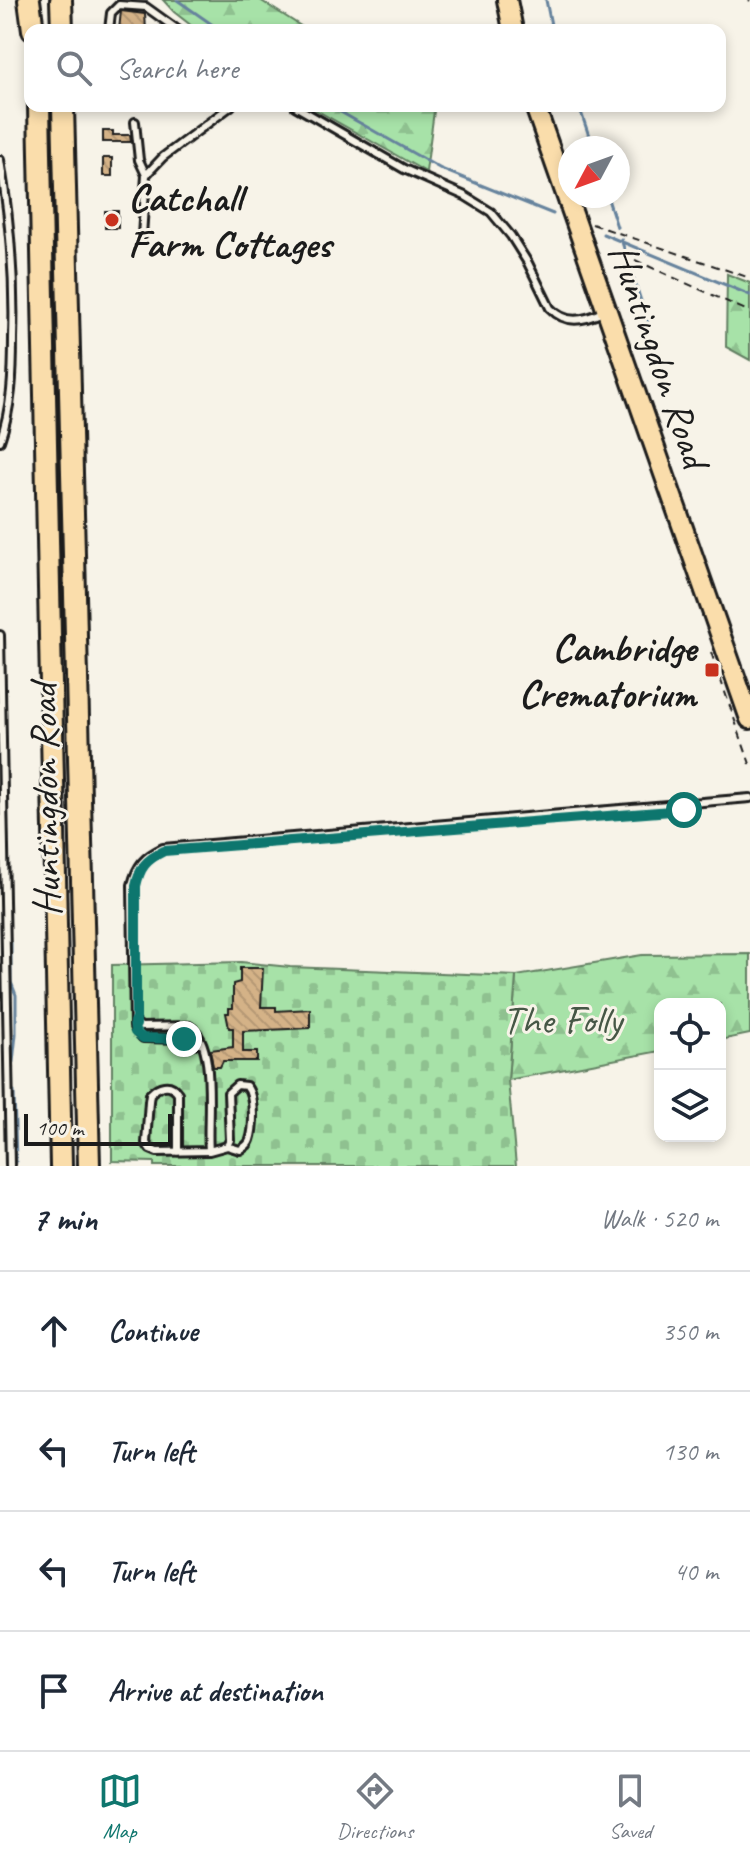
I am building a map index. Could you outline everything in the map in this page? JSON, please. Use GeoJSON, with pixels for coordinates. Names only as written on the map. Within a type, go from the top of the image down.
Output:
{"type":"FeatureCollection","features":[{"type":"Feature","properties":{"kind":"highway"},"geometry":{"type":"LineString","coordinates":[[29,0],[35,24]]}},
{"type":"Feature","properties":{"kind":"highway"},"geometry":{"type":"LineString","coordinates":[[36,24],[38,0]]}},
{"type":"Feature","properties":{"kind":"highway"},"geometry":{"type":"LineString","coordinates":[[61,0],[62,24]]}},
{"type":"Feature","properties":{"kind":"highway"},"geometry":{"type":"LineString","coordinates":[[71,0],[71,24]]}},
{"type":"Feature","properties":{"kind":"highway","name":"Huntingdon Road"},"geometry":{"type":"LineString","coordinates":[[39,112],[61,1166]]}},
{"type":"Feature","properties":{"kind":"highway"},"geometry":{"type":"LineString","coordinates":[[63,112],[65,192]]}},
{"type":"Feature","properties":{"kind":"highway"},"geometry":{"type":"LineString","coordinates":[[65,192],[70,112]]}},
{"type":"Feature","properties":{"kind":"highway","name":"Huntingdon Road"},"geometry":{"type":"LineString","coordinates":[[65,192],[89,1166]]}},
{"type":"Feature","properties":{"kind":"main road"},"geometry":{"type":"LineString","coordinates":[[507,0],[512,24]]}},
{"type":"Feature","properties":{"kind":"main road","name":"Huntingdon Road"},"geometry":{"type":"LineString","coordinates":[[537,112],[750,719]]}},
{"type":"Feature","properties":{"kind":"lane"},"geometry":{"type":"LineString","coordinates":[[110,24],[111,13],[119,5],[146,7],[170,24]]}},
{"type":"Feature","properties":{"kind":"lane"},"geometry":{"type":"LineString","coordinates":[[162,18],[162,24]]}},
{"type":"Feature","properties":{"kind":"lane"},"geometry":{"type":"LineString","coordinates":[[146,175],[163,157],[223,112]]}},
{"type":"Feature","properties":{"kind":"lane"},"geometry":{"type":"LineString","coordinates":[[305,112],[404,169],[465,196],[491,212],[511,236],[550,308],[558,317],[569,321],[591,318],[606,311]]}},
{"type":"Feature","properties":{"kind":"lane"},"geometry":{"type":"LineString","coordinates":[[135,122],[139,160],[146,175],[142,236]]}},
{"type":"Feature","properties":{"kind":"lane"},"geometry":{"type":"LineString","coordinates":[[0,160],[11,228],[14,292],[10,405],[0,441]]}},
{"type":"Feature","properties":{"kind":"lane"},"geometry":{"type":"LineString","coordinates":[[0,635],[10,1166]]}},
{"type":"Feature","properties":{"kind":"lane"},"geometry":{"type":"LineString","coordinates":[[201,1044],[184,1039],[143,1038],[135,1032],[132,885],[136,868],[147,856],[163,848],[750,798]]}},
{"type":"Feature","properties":{"kind":"lane"},"geometry":{"type":"LineString","coordinates":[[134,1022],[141,1027],[189,1026],[201,1036],[206,1058],[209,1151]]}},
{"type":"Feature","properties":{"kind":"lane"},"geometry":{"type":"LineString","coordinates":[[178,1152],[178,1093],[164,1085],[150,1094],[146,1143],[157,1152],[178,1152],[209,1151],[227,1146],[240,1150],[250,1140],[253,1098],[246,1086],[237,1085],[228,1093],[230,1140],[227,1146]]}},
{"type":"Feature","properties":{"kind":"path"},"geometry":{"type":"LineString","coordinates":[[583,221],[750,278]]}},
{"type":"Feature","properties":{"kind":"path"},"geometry":{"type":"LineString","coordinates":[[635,260],[750,312]]}},
{"type":"Feature","properties":{"kind":"green space"},"geometry":{"type":"Polygon","coordinates":[[[163,0],[260,0],[298,24],[189,24],[163,0]]]}},
{"type":"Feature","properties":{"kind":"green space"},"geometry":{"type":"Polygon","coordinates":[[[320,112],[434,112],[426,172],[320,112]]]}},
{"type":"Feature","properties":{"kind":"green space"},"geometry":{"type":"Polygon","coordinates":[[[727,274],[750,283],[750,360],[726,347],[727,274]]]}},
{"type":"Feature","properties":{"kind":"green space","name":"The Folly"},"geometry":{"type":"Polygon","coordinates":[[[750,954],[750,1034],[726,1039],[726,998],[654,998],[654,1052],[508,1080],[516,976],[642,955],[750,954]]]}},
{"type":"Feature","properties":{"kind":"green space"},"geometry":{"type":"Polygon","coordinates":[[[241,962],[290,967],[516,976],[508,1080],[516,1166],[154,1166],[154,1162],[112,1161],[112,965],[241,962]]]}},
{"type":"Feature","properties":{"kind":"building"},"geometry":{"type":"Polygon","coordinates":[[[121,11],[145,14],[146,24],[120,24],[121,11]]]}},
{"type":"Feature","properties":{"kind":"building"},"geometry":{"type":"Polygon","coordinates":[[[103,131],[113,131],[113,135],[130,135],[131,142],[103,142],[103,131]]]}},
{"type":"Feature","properties":{"kind":"building"},"geometry":{"type":"Polygon","coordinates":[[[103,158],[112,158],[112,176],[103,176],[103,158]]]}},
{"type":"Feature","properties":{"kind":"building","name":"Catchall Farm Cottages"},"geometry":{"type":"Polygon","coordinates":[[[105,211],[118,211],[118,228],[105,228],[105,211]]]}},
{"type":"Feature","properties":{"kind":"building"},"geometry":{"type":"Polygon","coordinates":[[[240,968],[263,968],[261,1007],[276,1007],[276,1011],[310,1009],[310,1028],[243,1031],[243,1052],[257,1052],[257,1061],[223,1061],[220,1067],[213,1067],[210,1050],[233,1047],[233,1028],[229,1028],[226,1013],[233,1008],[233,984],[240,982],[240,968]]]}},
{"type":"Feature","properties":{"kind":"waterway"},"geometry":{"type":"LineString","coordinates":[[177,0],[211,24]]}},
{"type":"Feature","properties":{"kind":"waterway"},"geometry":{"type":"LineString","coordinates":[[546,0],[551,24]]}},
{"type":"Feature","properties":{"kind":"waterway"},"geometry":{"type":"LineString","coordinates":[[341,112],[441,169],[553,214]]}},
{"type":"Feature","properties":{"kind":"waterway"},"geometry":{"type":"LineString","coordinates":[[581,112],[589,136]]}},
{"type":"Feature","properties":{"kind":"waterway"},"geometry":{"type":"LineString","coordinates":[[611,208],[617,227]]}},
{"type":"Feature","properties":{"kind":"waterway"},"geometry":{"type":"LineString","coordinates":[[603,234],[750,295]]}},
{"type":"Feature","properties":{"kind":"waterway"},"geometry":{"type":"LineString","coordinates":[[621,239],[649,326]]}},
{"type":"Feature","properties":{"kind":"waterway"},"geometry":{"type":"LineString","coordinates":[[11,942],[11,982],[16,995],[13,1062]]}},
{"type":"Feature","properties":{"kind":"waterway"},"geometry":{"type":"LineString","coordinates":[[14,1092],[16,1162]]}},
{"type":"Feature","properties":{"kind":"place","name":"Catchall Farm Cottages"},"geometry":{"type":"Point","coordinates":[112,220]}},
{"type":"Feature","properties":{"kind":"place","name":"Cambridge Crematorium"},"geometry":{"type":"Point","coordinates":[712,670]}},
{"type":"Feature","properties":{"kind":"route"},"geometry":{"type":"LineString","coordinates":[[184,1039],[143,1038],[134,1027],[136,886],[140,869],[149,859],[164,851],[684,810]]}}]}
